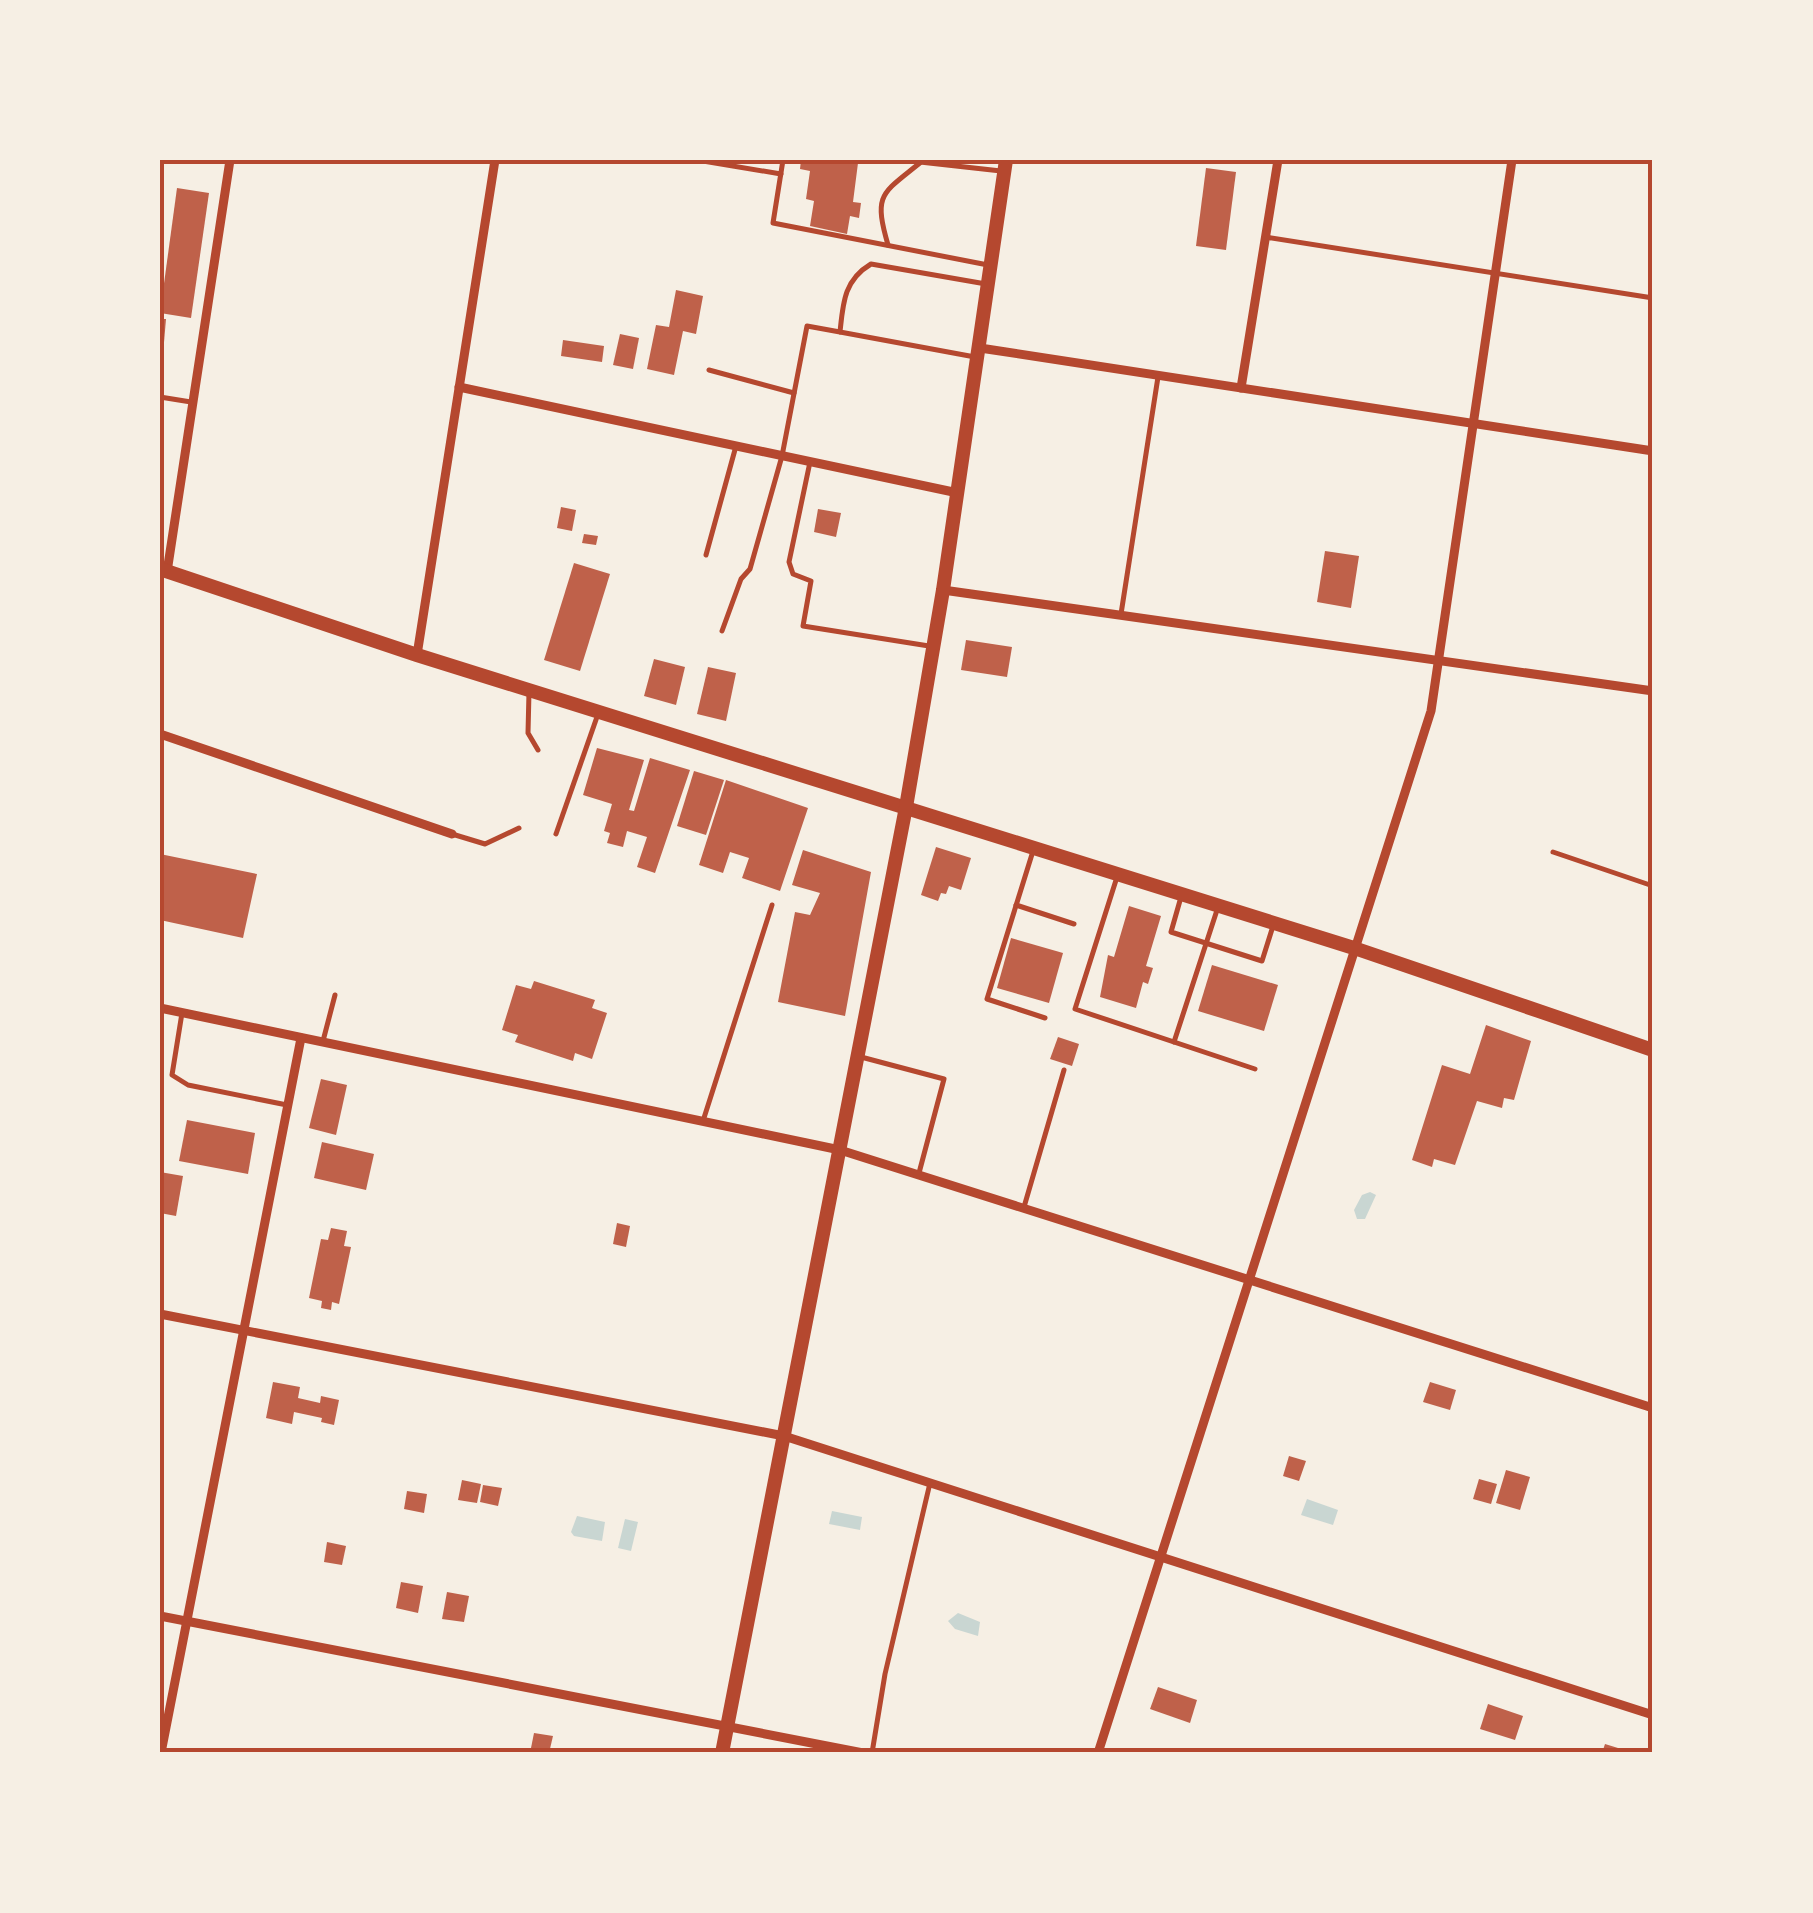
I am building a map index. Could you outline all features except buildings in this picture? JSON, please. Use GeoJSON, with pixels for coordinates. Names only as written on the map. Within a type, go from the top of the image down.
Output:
{"type":"FeatureCollection","features":[{"type":"Feature","properties":{"kind":"main road"},"geometry":{"type":"LineString","coordinates":[[722,1753],[906,808],[958,494],[1005,166]]}},
{"type":"Feature","properties":{"kind":"main road"},"geometry":{"type":"LineString","coordinates":[[164,570],[417,655],[1357,948],[1653,1050]]}},
{"type":"Feature","properties":{"kind":"street"},"geometry":{"type":"LineString","coordinates":[[164,570],[230,160]]}},
{"type":"Feature","properties":{"kind":"street"},"geometry":{"type":"LineString","coordinates":[[417,655],[495,160]]}},
{"type":"Feature","properties":{"kind":"street"},"geometry":{"type":"LineString","coordinates":[[1242,388],[1278,160]]}},
{"type":"Feature","properties":{"kind":"street"},"geometry":{"type":"LineString","coordinates":[[1098,1753],[1431,712],[1512,160]]}},
{"type":"Feature","properties":{"kind":"street"},"geometry":{"type":"LineString","coordinates":[[979,353],[1158,375],[1653,451]]}},
{"type":"Feature","properties":{"kind":"street"},"geometry":{"type":"LineString","coordinates":[[459,387],[958,494]]}},
{"type":"Feature","properties":{"kind":"street"},"geometry":{"type":"LineString","coordinates":[[943,590],[1653,691]]}},
{"type":"Feature","properties":{"kind":"street"},"geometry":{"type":"LineString","coordinates":[[160,734],[452,834]]}},
{"type":"Feature","properties":{"kind":"street"},"geometry":{"type":"LineString","coordinates":[[160,1008],[840,1150],[1653,1408]]}},
{"type":"Feature","properties":{"kind":"street"},"geometry":{"type":"LineString","coordinates":[[160,1753],[302,1038]]}},
{"type":"Feature","properties":{"kind":"street"},"geometry":{"type":"LineString","coordinates":[[160,1314],[784,1436],[1653,1715]]}},
{"type":"Feature","properties":{"kind":"street"},"geometry":{"type":"LineString","coordinates":[[160,1616],[863,1753]]}},
{"type":"Feature","properties":{"kind":"lane"},"geometry":{"type":"LineString","coordinates":[[697,160],[781,174]]}},
{"type":"Feature","properties":{"kind":"lane"},"geometry":{"type":"LineString","coordinates":[[783,160],[773,223],[992,266]]}},
{"type":"Feature","properties":{"kind":"lane"},"geometry":{"type":"LineString","coordinates":[[902,160],[1005,166]]}},
{"type":"Feature","properties":{"kind":"lane"},"geometry":{"type":"LineString","coordinates":[[888,245],[880,204],[886,191],[921,162]]}},
{"type":"Feature","properties":{"kind":"lane"},"geometry":{"type":"LineString","coordinates":[[1265,237],[1653,298]]}},
{"type":"Feature","properties":{"kind":"lane"},"geometry":{"type":"LineString","coordinates":[[840,332],[844,299],[856,273],[871,264],[989,284]]}},
{"type":"Feature","properties":{"kind":"lane"},"geometry":{"type":"LineString","coordinates":[[722,630],[740,579],[750,569],[782,456],[808,326],[979,353]]}},
{"type":"Feature","properties":{"kind":"lane"},"geometry":{"type":"LineString","coordinates":[[709,370],[794,393]]}},
{"type":"Feature","properties":{"kind":"lane"},"geometry":{"type":"LineString","coordinates":[[1121,616],[1158,375]]}},
{"type":"Feature","properties":{"kind":"lane"},"geometry":{"type":"LineString","coordinates":[[160,397],[194,402]]}},
{"type":"Feature","properties":{"kind":"lane"},"geometry":{"type":"LineString","coordinates":[[706,555],[736,446]]}},
{"type":"Feature","properties":{"kind":"lane"},"geometry":{"type":"LineString","coordinates":[[810,462],[789,562],[793,574],[811,582],[804,626],[933,647]]}},
{"type":"Feature","properties":{"kind":"lane"},"geometry":{"type":"LineString","coordinates":[[529,689],[528,733],[538,750]]}},
{"type":"Feature","properties":{"kind":"lane"},"geometry":{"type":"LineString","coordinates":[[556,834],[599,711]]}},
{"type":"Feature","properties":{"kind":"lane"},"geometry":{"type":"LineString","coordinates":[[452,834],[485,844],[519,828]]}},
{"type":"Feature","properties":{"kind":"lane"},"geometry":{"type":"LineString","coordinates":[[1034,848],[987,999],[1045,1018]]}},
{"type":"Feature","properties":{"kind":"lane"},"geometry":{"type":"LineString","coordinates":[[1553,852],[1653,886]]}},
{"type":"Feature","properties":{"kind":"lane"},"geometry":{"type":"LineString","coordinates":[[1118,874],[1074,1010],[1254,1069]]}},
{"type":"Feature","properties":{"kind":"lane"},"geometry":{"type":"LineString","coordinates":[[1182,894],[1170,932],[1262,961],[1274,923]]}},
{"type":"Feature","properties":{"kind":"lane"},"geometry":{"type":"LineString","coordinates":[[703,1122],[772,905]]}},
{"type":"Feature","properties":{"kind":"lane"},"geometry":{"type":"LineString","coordinates":[[1016,905],[1074,924]]}},
{"type":"Feature","properties":{"kind":"lane"},"geometry":{"type":"LineString","coordinates":[[1174,1042],[1218,905]]}},
{"type":"Feature","properties":{"kind":"lane"},"geometry":{"type":"LineString","coordinates":[[322,1042],[335,996]]}},
{"type":"Feature","properties":{"kind":"lane"},"geometry":{"type":"LineString","coordinates":[[182,1013],[172,1075],[188,1084],[289,1105]]}},
{"type":"Feature","properties":{"kind":"lane"},"geometry":{"type":"LineString","coordinates":[[858,1056],[944,1079],[918,1175]]}},
{"type":"Feature","properties":{"kind":"lane"},"geometry":{"type":"LineString","coordinates":[[1024,1208],[1064,1070]]}},
{"type":"Feature","properties":{"kind":"lane"},"geometry":{"type":"LineString","coordinates":[[872,1753],[885,1674],[930,1483]]}},
{"type":"Feature","properties":{"kind":"shaded area"},"geometry":{"type":"Polygon","coordinates":[[[1362,1195],[1376,1195],[1365,1219],[1357,1219],[1354,1210],[1362,1195]]]}},
{"type":"Feature","properties":{"kind":"shaded area"},"geometry":{"type":"Polygon","coordinates":[[[1307,1499],[1338,1510],[1333,1525],[1301,1515],[1307,1499]]]}},
{"type":"Feature","properties":{"kind":"shaded area"},"geometry":{"type":"Polygon","coordinates":[[[832,1511],[862,1517],[860,1530],[829,1524],[832,1511]]]}},
{"type":"Feature","properties":{"kind":"shaded area"},"geometry":{"type":"Polygon","coordinates":[[[577,1516],[605,1522],[602,1541],[574,1536],[571,1532],[577,1516]]]}},
{"type":"Feature","properties":{"kind":"shaded area"},"geometry":{"type":"Polygon","coordinates":[[[625,1519],[638,1522],[631,1551],[618,1548],[625,1519]]]}},
{"type":"Feature","properties":{"kind":"shaded area"},"geometry":{"type":"Polygon","coordinates":[[[958,1613],[980,1622],[978,1636],[955,1629],[948,1621],[958,1613]]]}}]}
